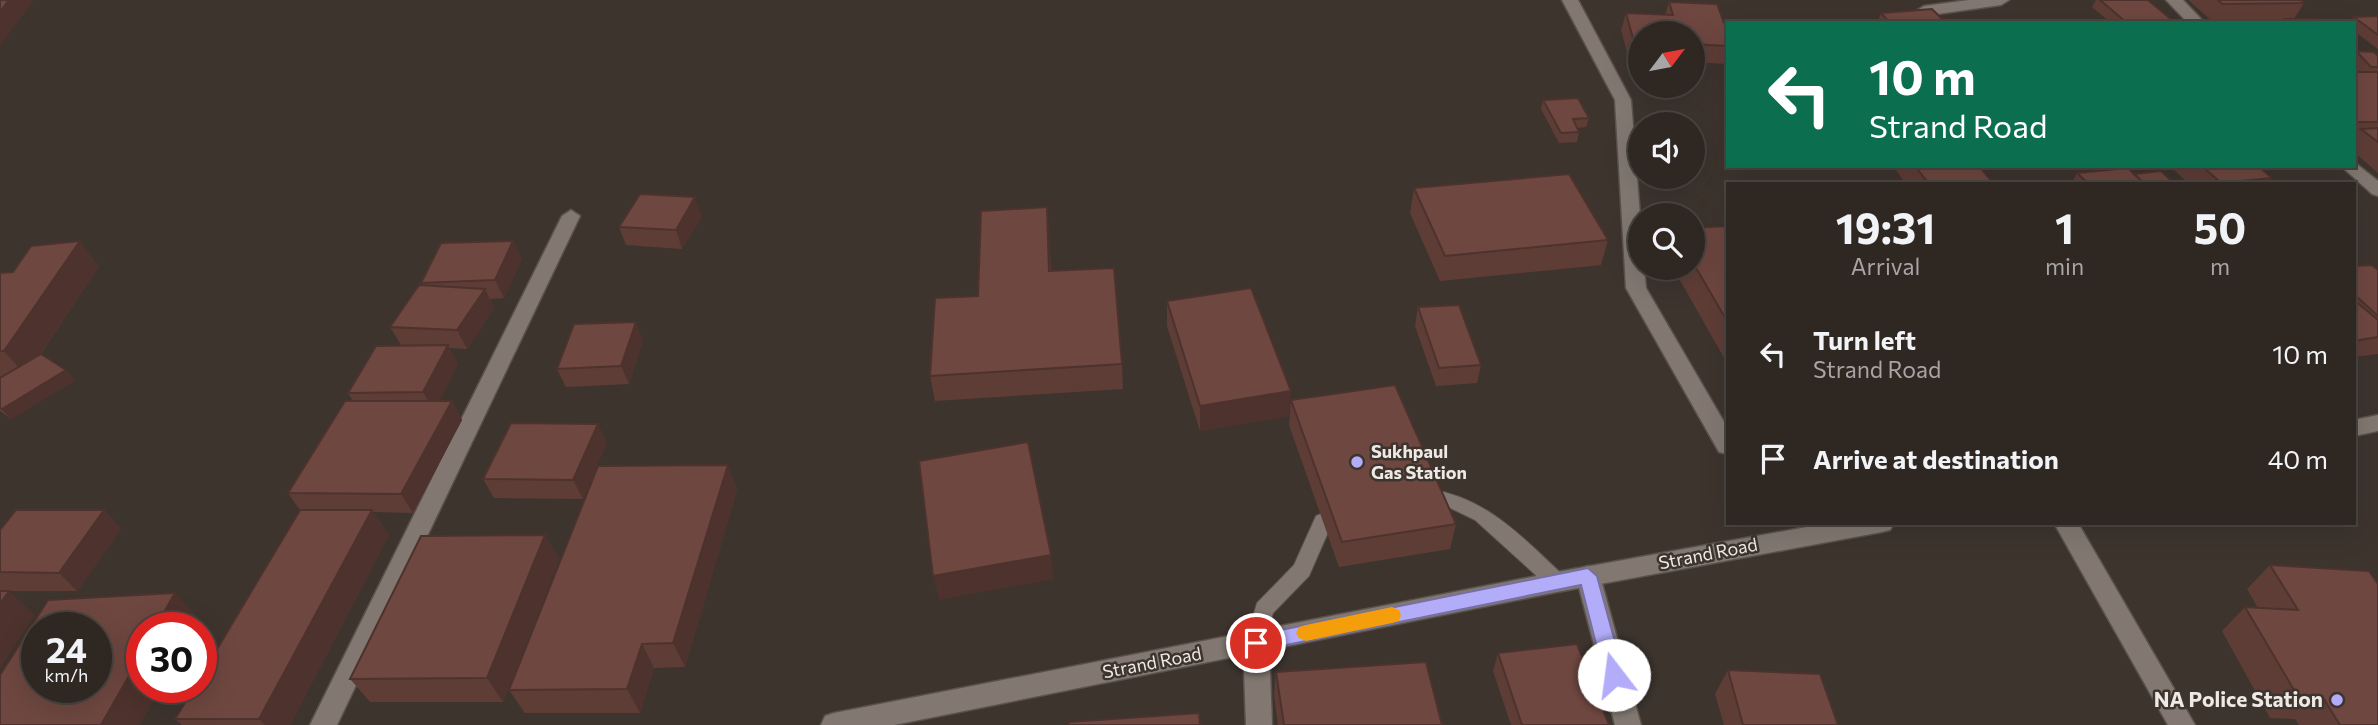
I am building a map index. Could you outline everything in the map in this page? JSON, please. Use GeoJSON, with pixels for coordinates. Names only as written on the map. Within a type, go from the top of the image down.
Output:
{"type":"FeatureCollection","features":[{"type":"Feature","properties":{"kind":"street"},"geometry":{"type":"LineString","coordinates":[[1570,0],[1623,100],[1636,288],[1726,444]]}},
{"type":"Feature","properties":{"kind":"street"},"geometry":{"type":"LineString","coordinates":[[1924,11],[2001,0]]}},
{"type":"Feature","properties":{"kind":"street"},"geometry":{"type":"LineString","coordinates":[[2174,0],[2195,21]]}},
{"type":"Feature","properties":{"kind":"street"},"geometry":{"type":"LineString","coordinates":[[2352,168],[2378,190]]}},
{"type":"Feature","properties":{"kind":"street"},"geometry":{"type":"LineString","coordinates":[[323,725],[572,216]]}},
{"type":"Feature","properties":{"kind":"street"},"geometry":{"type":"LineString","coordinates":[[2356,428],[2378,423]]}},
{"type":"Feature","properties":{"kind":"street","name":"Strand Road"},"geometry":{"type":"LineString","coordinates":[[834,725],[1588,576],[1777,532],[1859,525]]}},
{"type":"Feature","properties":{"kind":"street"},"geometry":{"type":"LineString","coordinates":[[2067,525],[2182,725]]}},
{"type":"Feature","properties":{"kind":"street"},"geometry":{"type":"LineString","coordinates":[[1588,576],[1628,725]]}},
{"type":"Feature","properties":{"kind":"street"},"geometry":{"type":"LineString","coordinates":[[1256,643],[1259,725]]}},
{"type":"Feature","properties":{"kind":"lane"},"geometry":{"type":"LineString","coordinates":[[1428,496],[1461,501],[1557,582]]}},
{"type":"Feature","properties":{"kind":"lane"},"geometry":{"type":"LineString","coordinates":[[1256,643],[1264,608],[1302,570],[1323,522]]}},
{"type":"Feature","properties":{"kind":"building"},"geometry":{"type":"Polygon","coordinates":[[[0,0],[9,0],[0,12],[0,0]]]}},
{"type":"Feature","properties":{"kind":"building"},"geometry":{"type":"Polygon","coordinates":[[[2100,0],[2148,0],[2172,20],[2157,21],[2125,21],[2100,0]]]}},
{"type":"Feature","properties":{"kind":"building"},"geometry":{"type":"Polygon","coordinates":[[[2218,0],[2301,0],[2304,3],[2222,4],[2218,0]]]}},
{"type":"Feature","properties":{"kind":"building"},"geometry":{"type":"Polygon","coordinates":[[[1669,2],[1717,4],[1726,28],[1726,46],[1705,45],[1705,21],[1628,21],[1626,13],[1673,15],[1669,2]]]}},
{"type":"Feature","properties":{"kind":"building"},"geometry":{"type":"Polygon","coordinates":[[[1932,9],[1944,21],[1888,21],[1881,13],[1932,9]]]}},
{"type":"Feature","properties":{"kind":"building"},"geometry":{"type":"Polygon","coordinates":[[[2378,16],[2378,35],[2354,17],[2378,16]]]}},
{"type":"Feature","properties":{"kind":"building"},"geometry":{"type":"Polygon","coordinates":[[[2285,19],[2319,21],[2287,21],[2285,19]]]}},
{"type":"Feature","properties":{"kind":"building"},"geometry":{"type":"Polygon","coordinates":[[[2356,51],[2374,52],[2378,56],[2378,67],[2371,67],[2356,51]]]}},
{"type":"Feature","properties":{"kind":"building"},"geometry":{"type":"Polygon","coordinates":[[[2356,72],[2378,72],[2378,122],[2357,122],[2356,72]]]}},
{"type":"Feature","properties":{"kind":"building"},"geometry":{"type":"Polygon","coordinates":[[[1578,98],[1589,118],[1573,119],[1579,132],[1561,133],[1543,100],[1578,98]]]}},
{"type":"Feature","properties":{"kind":"building"},"geometry":{"type":"Polygon","coordinates":[[[2378,128],[2378,142],[2361,129],[2378,128]]]}},
{"type":"Feature","properties":{"kind":"building"},"geometry":{"type":"Polygon","coordinates":[[[1917,168],[1981,168],[1992,182],[1927,182],[1917,168]]]}},
{"type":"Feature","properties":{"kind":"building"},"geometry":{"type":"Polygon","coordinates":[[[2128,168],[2143,182],[2087,182],[2077,173],[2128,168]]]}},
{"type":"Feature","properties":{"kind":"building"},"geometry":{"type":"Polygon","coordinates":[[[2204,168],[2260,168],[2272,178],[2231,182],[2220,182],[2204,168]]]}},
{"type":"Feature","properties":{"kind":"building"},"geometry":{"type":"Polygon","coordinates":[[[2161,171],[2173,182],[2143,182],[2134,174],[2161,171]]]}},
{"type":"Feature","properties":{"kind":"building"},"geometry":{"type":"Polygon","coordinates":[[[1569,174],[1608,240],[1445,256],[1414,188],[1569,174]]]}},
{"type":"Feature","properties":{"kind":"building"},"geometry":{"type":"Polygon","coordinates":[[[640,194],[695,197],[676,230],[619,227],[640,194]]]}},
{"type":"Feature","properties":{"kind":"building"},"geometry":{"type":"Polygon","coordinates":[[[1047,207],[1049,271],[1114,268],[1122,364],[930,376],[935,298],[978,296],[981,211],[1047,207]]]}},
{"type":"Feature","properties":{"kind":"building"},"geometry":{"type":"Polygon","coordinates":[[[1726,226],[1726,319],[1703,280],[1705,227],[1726,226]]]}},
{"type":"Feature","properties":{"kind":"building"},"geometry":{"type":"Polygon","coordinates":[[[80,241],[4,351],[0,351],[0,273],[13,272],[31,246],[80,241]]]}},
{"type":"Feature","properties":{"kind":"building"},"geometry":{"type":"Polygon","coordinates":[[[513,241],[495,280],[421,283],[441,243],[513,241]]]}},
{"type":"Feature","properties":{"kind":"building"},"geometry":{"type":"Polygon","coordinates":[[[2372,265],[2378,270],[2378,316],[2356,296],[2356,266],[2372,265]]]}},
{"type":"Feature","properties":{"kind":"building"},"geometry":{"type":"Polygon","coordinates":[[[419,285],[485,289],[457,330],[390,327],[419,285]]]}},
{"type":"Feature","properties":{"kind":"building"},"geometry":{"type":"Polygon","coordinates":[[[1251,288],[1291,391],[1200,406],[1167,301],[1251,288]]]}},
{"type":"Feature","properties":{"kind":"building"},"geometry":{"type":"Polygon","coordinates":[[[2356,302],[2378,320],[2378,337],[2356,341],[2356,302]]]}},
{"type":"Feature","properties":{"kind":"building"},"geometry":{"type":"Polygon","coordinates":[[[1459,305],[1481,365],[1439,368],[1418,307],[1459,305]]]}},
{"type":"Feature","properties":{"kind":"building"},"geometry":{"type":"Polygon","coordinates":[[[636,322],[621,366],[557,369],[574,324],[636,322]]]}},
{"type":"Feature","properties":{"kind":"building"},"geometry":{"type":"Polygon","coordinates":[[[448,345],[423,392],[348,393],[376,346],[448,345]]]}},
{"type":"Feature","properties":{"kind":"building"},"geometry":{"type":"Polygon","coordinates":[[[41,354],[66,370],[0,408],[0,378],[41,354]]]}},
{"type":"Feature","properties":{"kind":"building"},"geometry":{"type":"Polygon","coordinates":[[[1395,385],[1456,524],[1342,542],[1291,400],[1395,385]]]}},
{"type":"Feature","properties":{"kind":"building"},"geometry":{"type":"Polygon","coordinates":[[[345,401],[452,401],[401,494],[288,493],[345,401]]]}},
{"type":"Feature","properties":{"kind":"building"},"geometry":{"type":"Polygon","coordinates":[[[511,423],[598,424],[573,480],[483,479],[511,423]]]}},
{"type":"Feature","properties":{"kind":"building"},"geometry":{"type":"Polygon","coordinates":[[[1028,442],[1051,555],[933,576],[919,461],[1028,442]]]}},
{"type":"Feature","properties":{"kind":"building"},"geometry":{"type":"Polygon","coordinates":[[[728,465],[673,643],[642,644],[627,689],[509,690],[598,466],[728,465]]]}},
{"type":"Feature","properties":{"kind":"building"},"geometry":{"type":"Polygon","coordinates":[[[16,510],[104,510],[59,573],[0,572],[0,530],[16,510]]]}},
{"type":"Feature","properties":{"kind":"building"},"geometry":{"type":"Polygon","coordinates":[[[300,510],[372,510],[259,719],[175,719],[185,703],[217,703],[217,649],[300,510]]]}},
{"type":"Feature","properties":{"kind":"building"},"geometry":{"type":"Polygon","coordinates":[[[545,535],[487,678],[350,679],[421,536],[545,535]]]}},
{"type":"Feature","properties":{"kind":"building"},"geometry":{"type":"Polygon","coordinates":[[[2270,565],[2369,571],[2378,584],[2378,725],[2340,725],[2322,696],[2297,695],[2245,607],[2298,610],[2270,565]]]}},
{"type":"Feature","properties":{"kind":"building"},"geometry":{"type":"Polygon","coordinates":[[[0,591],[9,591],[0,604],[0,591]]]}},
{"type":"Feature","properties":{"kind":"building"},"geometry":{"type":"Polygon","coordinates":[[[175,593],[164,612],[126,612],[126,681],[101,725],[0,725],[0,675],[21,642],[21,703],[112,703],[112,612],[40,612],[48,600],[175,593]]]}},
{"type":"Feature","properties":{"kind":"building"},"geometry":{"type":"Polygon","coordinates":[[[1577,644],[1609,725],[1522,725],[1498,653],[1577,644]]]}},
{"type":"Feature","properties":{"kind":"building"},"geometry":{"type":"Polygon","coordinates":[[[1426,662],[1442,725],[1284,725],[1276,672],[1426,662]]]}},
{"type":"Feature","properties":{"kind":"building"},"geometry":{"type":"Polygon","coordinates":[[[1728,670],[1820,674],[1838,725],[1743,725],[1728,670]]]}},
{"type":"Feature","properties":{"kind":"building"},"geometry":{"type":"Polygon","coordinates":[[[1199,713],[1200,725],[1069,725],[1069,722],[1199,713]]]}},
{"type":"Feature","properties":{"kind":"slow traffic"},"geometry":{"type":"LineString","coordinates":[[1306,633],[1392,615]]}},
{"type":"Feature","properties":{"kind":"place","name":"Sukhpaul Gas Station"},"geometry":{"type":"Point","coordinates":[1357,462]}},
{"type":"Feature","properties":{"kind":"place","name":"NA Police Station"},"geometry":{"type":"Point","coordinates":[2337,700]}},
{"type":"Feature","properties":{"kind":"route"},"geometry":{"type":"LineString","coordinates":[[1256,643],[1588,576],[1614,675]]}}]}
